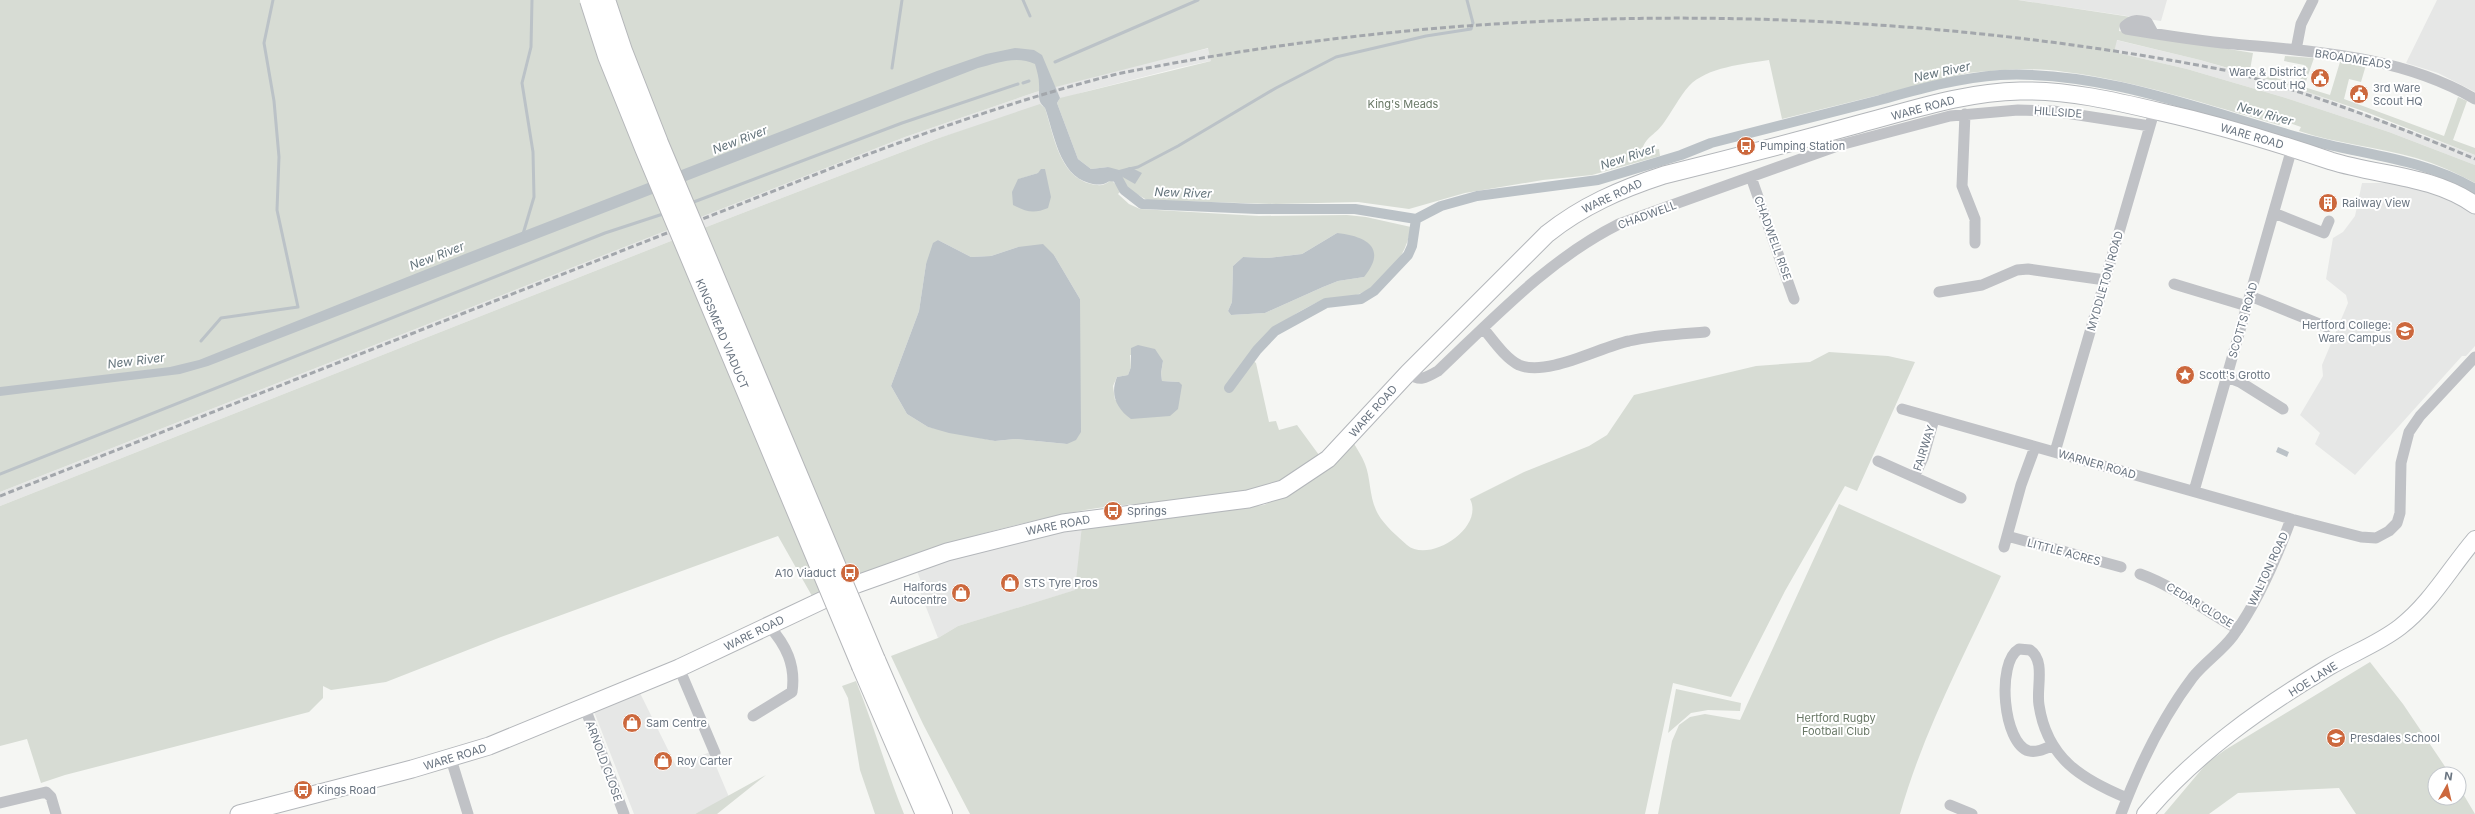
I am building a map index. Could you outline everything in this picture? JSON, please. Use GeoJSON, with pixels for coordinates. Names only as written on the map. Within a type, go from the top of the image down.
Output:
{"type":"FeatureCollection","features":[{"type":"Feature","properties":{"kind":"highway","name":"KINGSMEAD VIADUCT"},"geometry":{"type":"LineString","coordinates":[[590,0],[608,56],[645,148],[869,663]]}},
{"type":"Feature","properties":{"kind":"highway","name":"KINGSMEAD VIADUCT"},"geometry":{"type":"LineString","coordinates":[[604,0],[624,58],[869,663]]}},
{"type":"Feature","properties":{"kind":"highway"},"geometry":{"type":"LineString","coordinates":[[869,663],[915,814]]}},
{"type":"Feature","properties":{"kind":"highway"},"geometry":{"type":"LineString","coordinates":[[869,663],[942,814]]}},
{"type":"Feature","properties":{"kind":"highway"},"geometry":{"type":"LineString","coordinates":[[892,738],[926,814]]}},
{"type":"Feature","properties":{"kind":"highway"},"geometry":{"type":"LineString","coordinates":[[926,779],[947,814]]}},
{"type":"Feature","properties":{"kind":"main road","name":"WARE ROAD"},"geometry":{"type":"LineString","coordinates":[[239,814],[268,810],[451,759],[520,735],[679,668],[857,584],[916,562],[984,541],[1086,520],[1248,499],[1283,488],[1328,459],[1408,373],[1547,234],[1584,208],[1631,186],[1664,175],[1935,103],[1992,93],[2020,91],[2076,95],[2152,118],[2292,148],[2349,166],[2431,184],[2449,191],[2475,205]]}},
{"type":"Feature","properties":{"kind":"street"},"geometry":{"type":"LineString","coordinates":[[2296,50],[2301,24],[2313,0]]}},
{"type":"Feature","properties":{"kind":"street","name":"BROADMEADS"},"geometry":{"type":"LineString","coordinates":[[2153,33],[2363,58],[2428,76],[2475,99]]}},
{"type":"Feature","properties":{"kind":"street","name":"HILLSIDE"},"geometry":{"type":"LineString","coordinates":[[1930,121],[1965,114],[2018,110],[2054,110],[2152,118]]}},
{"type":"Feature","properties":{"kind":"street"},"geometry":{"type":"LineString","coordinates":[[1965,114],[1962,186],[1975,219],[1976,243]]}},
{"type":"Feature","properties":{"kind":"street","name":"MYDDLETON ROAD"},"geometry":{"type":"LineString","coordinates":[[2055,452],[2152,118]]}},
{"type":"Feature","properties":{"kind":"street","name":"CHADWELL"},"geometry":{"type":"LineString","coordinates":[[1408,373],[1416,379],[1426,379],[1438,371],[1525,288],[1599,234],[1619,224],[1840,145],[1930,121]]}},
{"type":"Feature","properties":{"kind":"street","name":"SCOTTS ROAD"},"geometry":{"type":"LineString","coordinates":[[2194,491],[2292,148]]}},
{"type":"Feature","properties":{"kind":"street","name":"CHADWELL RISE"},"geometry":{"type":"LineString","coordinates":[[1751,177],[1794,299]]}},
{"type":"Feature","properties":{"kind":"street"},"geometry":{"type":"LineString","coordinates":[[2274,214],[2324,233],[2329,221]]}},
{"type":"Feature","properties":{"kind":"street"},"geometry":{"type":"LineString","coordinates":[[1939,292],[1982,285],[2017,270],[2028,269],[2105,280]]}},
{"type":"Feature","properties":{"kind":"street"},"geometry":{"type":"LineString","coordinates":[[2174,284],[2249,301],[2327,327]]}},
{"type":"Feature","properties":{"kind":"street"},"geometry":{"type":"LineString","coordinates":[[1483,328],[1514,362],[1523,366],[1536,367],[1553,365],[1637,339],[1705,332]]}},
{"type":"Feature","properties":{"kind":"street","name":"WALTON ROAD"},"geometry":{"type":"LineString","coordinates":[[2121,814],[2151,745],[2176,702],[2203,665],[2226,645],[2238,629],[2274,560],[2291,519],[2361,537],[2376,538],[2389,531],[2397,523],[2400,513],[2401,463],[2409,432],[2420,416],[2475,357]]}},
{"type":"Feature","properties":{"kind":"street"},"geometry":{"type":"LineString","coordinates":[[2227,377],[2240,382],[2283,410]]}},
{"type":"Feature","properties":{"kind":"street","name":"WARNER ROAD"},"geometry":{"type":"LineString","coordinates":[[1902,409],[2291,519]]}},
{"type":"Feature","properties":{"kind":"street","name":"FAIRWAY"},"geometry":{"type":"LineString","coordinates":[[1914,477],[1923,458],[1934,418]]}},
{"type":"Feature","properties":{"kind":"street","name":"LITTLE ACRES"},"geometry":{"type":"LineString","coordinates":[[2035,447],[2021,485],[2005,542],[2121,567]]}},
{"type":"Feature","properties":{"kind":"street","name":"FAIRWAY"},"geometry":{"type":"LineString","coordinates":[[1878,461],[1961,498]]}},
{"type":"Feature","properties":{"kind":"street","name":"HOE LANE"},"geometry":{"type":"LineString","coordinates":[[2145,814],[2164,793],[2216,744],[2330,666],[2378,642],[2402,625],[2475,539]]}},
{"type":"Feature","properties":{"kind":"street","name":"CEDAR CLOSE"},"geometry":{"type":"LineString","coordinates":[[2140,574],[2174,588],[2204,610],[2238,629]]}},
{"type":"Feature","properties":{"kind":"street"},"geometry":{"type":"LineString","coordinates":[[753,716],[792,692],[794,682],[788,651],[769,626]]}},
{"type":"Feature","properties":{"kind":"street"},"geometry":{"type":"LineString","coordinates":[[2053,745],[2040,750],[2029,750],[2019,744],[2012,732],[2006,706],[2006,674],[2011,655],[2019,649],[2030,650],[2038,660],[2039,704],[2053,745],[2066,762],[2081,776],[2097,786],[2127,798]]}},
{"type":"Feature","properties":{"kind":"street"},"geometry":{"type":"LineString","coordinates":[[679,668],[715,753]]}},
{"type":"Feature","properties":{"kind":"street","name":"ARNOLD CLOSE"},"geometry":{"type":"LineString","coordinates":[[584,708],[624,814]]}},
{"type":"Feature","properties":{"kind":"street"},"geometry":{"type":"LineString","coordinates":[[451,759],[468,814]]}},
{"type":"Feature","properties":{"kind":"street"},"geometry":{"type":"LineString","coordinates":[[0,803],[46,792],[51,797],[56,814]]}},
{"type":"Feature","properties":{"kind":"street"},"geometry":{"type":"LineString","coordinates":[[1950,805],[1972,814]]}},
{"type":"Feature","properties":{"kind":"shaded area"},"geometry":{"type":"Polygon","coordinates":[[[1577,0],[2116,40],[2200,60],[2311,93],[2475,155],[2475,165],[2389,132],[2286,98],[2187,69],[2092,47],[1577,0]]]}},
{"type":"Feature","properties":{"kind":"shaded area"},"geometry":{"type":"Polygon","coordinates":[[[2018,0],[2167,0],[2161,21],[2018,0]]]}},
{"type":"Feature","properties":{"kind":"shaded area"},"geometry":{"type":"Polygon","coordinates":[[[2437,0],[2475,0],[2475,92],[2438,73],[2406,63],[2437,0]]]}},
{"type":"Feature","properties":{"kind":"shaded area"},"geometry":{"type":"Polygon","coordinates":[[[1229,44],[1247,53],[1178,68],[1084,92],[936,139],[714,224],[0,506],[0,492],[905,137],[1036,92],[1146,62],[1229,44]]]}},
{"type":"Feature","properties":{"kind":"shaded area"},"geometry":{"type":"Polygon","coordinates":[[[1015,48],[1034,50],[1042,55],[1060,98],[1057,103],[1078,159],[1091,169],[1108,167],[1119,170],[1130,167],[1142,173],[1135,184],[1119,175],[1122,180],[1119,183],[1114,178],[1099,185],[1079,179],[1064,162],[1055,141],[1045,108],[1039,100],[1039,79],[1035,64],[1021,60],[1000,62],[978,68],[208,366],[180,374],[0,396],[0,387],[170,367],[199,360],[465,254],[937,71],[986,54],[1015,48]]]}},
{"type":"Feature","properties":{"kind":"shaded area"},"geometry":{"type":"Polygon","coordinates":[[[1041,169],[1045,169],[1051,197],[1048,208],[1034,212],[1013,205],[1012,192],[1018,179],[1038,173],[1041,169]]]}},
{"type":"Feature","properties":{"kind":"shaded area","name":"Hertford College: Ware Campus"},"geometry":{"type":"Polygon","coordinates":[[[2362,183],[2400,183],[2421,187],[2475,210],[2475,346],[2466,356],[2462,356],[2355,475],[2315,444],[2320,433],[2300,415],[2323,376],[2322,365],[2348,303],[2346,295],[2326,279],[2333,238],[2343,232],[2355,216],[2362,183]]]}},
{"type":"Feature","properties":{"kind":"shaded area"},"geometry":{"type":"Polygon","coordinates":[[[1337,233],[1357,237],[1370,245],[1374,251],[1374,258],[1371,267],[1364,277],[1338,281],[1265,313],[1231,315],[1228,311],[1232,302],[1233,266],[1243,257],[1267,258],[1302,254],[1337,233]]]}},
{"type":"Feature","properties":{"kind":"shaded area"},"geometry":{"type":"Polygon","coordinates":[[[938,240],[971,257],[991,256],[1018,247],[1043,244],[1054,255],[1080,299],[1081,432],[1076,440],[1067,444],[1015,439],[995,441],[949,433],[928,427],[907,414],[891,386],[919,311],[926,264],[933,243],[938,240]]]}},
{"type":"Feature","properties":{"kind":"shaded area"},"geometry":{"type":"Polygon","coordinates":[[[1138,345],[1155,349],[1163,361],[1161,373],[1162,381],[1179,382],[1182,385],[1178,409],[1170,416],[1131,419],[1118,405],[1114,395],[1117,377],[1128,375],[1131,367],[1131,348],[1138,345]]]}},
{"type":"Feature","properties":{"kind":"shaded area"},"geometry":{"type":"Polygon","coordinates":[[[2278,447],[2289,452],[2287,457],[2276,452],[2278,447]]]}},
{"type":"Feature","properties":{"kind":"shaded area"},"geometry":{"type":"Polygon","coordinates":[[[1082,525],[1076,590],[958,626],[938,638],[919,589],[923,587],[917,571],[969,552],[1082,525]]]}},
{"type":"Feature","properties":{"kind":"shaded area"},"geometry":{"type":"Polygon","coordinates":[[[640,693],[676,766],[710,752],[729,797],[695,814],[634,814],[593,709],[640,693]]]}},
{"type":"Feature","properties":{"kind":"green space","name":"King's Meads"},"geometry":{"type":"Polygon","coordinates":[[[0,0],[2018,0],[2131,17],[2120,25],[2119,31],[2253,53],[2250,70],[2299,85],[2304,65],[2284,61],[2285,56],[2314,58],[2304,87],[2330,95],[2340,62],[2366,65],[2361,82],[2349,79],[2344,99],[2444,136],[2458,97],[2467,101],[2453,140],[2475,148],[2475,155],[2366,112],[2284,84],[2200,60],[2117,40],[2114,52],[2187,69],[2286,98],[2389,132],[2475,165],[2475,183],[2424,160],[2299,131],[2301,127],[2284,121],[2279,125],[2146,87],[2053,70],[2016,70],[1968,73],[1782,119],[1769,60],[1716,70],[1706,74],[1689,86],[1660,128],[1645,143],[1641,152],[1659,149],[1660,156],[1592,175],[1543,180],[1465,193],[1409,209],[1358,202],[1276,204],[1147,200],[1124,187],[1122,180],[1108,167],[1091,169],[1078,159],[1057,103],[1060,98],[1211,61],[1208,48],[1036,92],[905,137],[0,492],[0,0]]]}},
{"type":"Feature","properties":{"kind":"green space"},"geometry":{"type":"Polygon","coordinates":[[[1040,104],[1045,108],[1059,154],[1072,173],[1080,180],[1094,185],[1104,184],[1111,180],[1122,190],[1118,194],[1129,204],[1140,209],[1259,216],[1347,215],[1366,217],[1411,227],[1409,237],[1400,258],[1394,267],[1378,283],[1355,296],[1323,300],[1302,310],[1270,331],[1248,357],[1256,363],[1269,422],[1276,421],[1279,430],[1297,425],[1319,455],[1288,477],[1261,488],[1212,498],[1134,504],[1085,510],[1015,525],[946,544],[911,556],[845,581],[812,596],[778,536],[501,637],[386,682],[331,690],[323,686],[323,698],[309,712],[65,775],[41,783],[27,739],[0,746],[0,506],[714,224],[936,139],[1040,104]],[[1038,173],[1019,179],[1013,205],[1038,173]],[[1337,233],[1302,254],[1267,258],[1243,257],[1233,266],[1232,302],[1228,311],[1231,315],[1265,313],[1338,281],[1364,277],[1337,233]],[[938,240],[926,264],[919,311],[891,386],[907,414],[928,427],[995,441],[1015,439],[1067,444],[1080,299],[1054,255],[1018,247],[991,256],[971,257],[938,240]],[[1130,355],[1131,367],[1128,375],[1117,377],[1113,386],[1115,400],[1179,382],[1162,381],[1161,373],[1163,361],[1130,355]]]}},
{"type":"Feature","properties":{"kind":"green space"},"geometry":{"type":"Polygon","coordinates":[[[1829,352],[1888,356],[1915,362],[1857,491],[1845,486],[1785,591],[1731,697],[1673,683],[1645,814],[970,814],[923,724],[891,656],[938,638],[958,626],[1075,590],[1082,525],[1264,505],[1297,489],[1353,442],[1365,464],[1373,502],[1378,514],[1391,531],[1407,545],[1417,550],[1428,550],[1441,546],[1452,540],[1462,531],[1470,521],[1473,510],[1470,499],[1524,472],[1589,446],[1607,435],[1634,395],[1756,366],[1810,362],[1829,352]]]}},
{"type":"Feature","properties":{"kind":"green space","name":"Hertford Rugby Football Club"},"geometry":{"type":"Polygon","coordinates":[[[1839,504],[2001,576],[1959,664],[1920,753],[1900,814],[1658,814],[1672,741],[1679,725],[1690,717],[1705,714],[1740,720],[1839,504]]]}},
{"type":"Feature","properties":{"kind":"green space","name":"Presdales School"},"geometry":{"type":"Polygon","coordinates":[[[2370,662],[2403,704],[2445,766],[2427,766],[2427,806],[2467,806],[2467,800],[2475,814],[2356,814],[2339,788],[2238,793],[2209,814],[2164,814],[2207,763],[2225,750],[2370,662]]]}},
{"type":"Feature","properties":{"kind":"green space"},"geometry":{"type":"Polygon","coordinates":[[[856,681],[904,814],[875,814],[860,770],[848,698],[842,686],[856,681]]]}},
{"type":"Feature","properties":{"kind":"green space"},"geometry":{"type":"Polygon","coordinates":[[[1676,689],[1741,703],[1740,711],[1708,710],[1691,713],[1668,733],[1676,689]]]}},
{"type":"Feature","properties":{"kind":"green space"},"geometry":{"type":"Polygon","coordinates":[[[766,775],[717,814],[695,814],[766,775]]]}},
{"type":"Feature","properties":{"kind":"waterway"},"geometry":{"type":"LineString","coordinates":[[201,341],[221,318],[298,307],[277,210],[279,157],[274,101],[264,43],[273,0]]}},
{"type":"Feature","properties":{"kind":"waterway"},"geometry":{"type":"LineString","coordinates":[[523,234],[534,197],[533,152],[522,83],[531,47],[532,0]]}},
{"type":"Feature","properties":{"kind":"waterway"},"geometry":{"type":"LineString","coordinates":[[892,68],[902,0]]}},
{"type":"Feature","properties":{"kind":"waterway"},"geometry":{"type":"LineString","coordinates":[[1023,0],[1030,16]]}},
{"type":"Feature","properties":{"kind":"waterway"},"geometry":{"type":"LineString","coordinates":[[1055,62],[1198,0]]}},
{"type":"Feature","properties":{"kind":"waterway"},"geometry":{"type":"LineString","coordinates":[[1129,169],[1138,167],[1178,146],[1276,88],[1336,57],[1426,36],[1471,29],[1473,23],[1467,0]]}},
{"type":"Feature","properties":{"kind":"waterway","name":"New River"},"geometry":{"type":"LineString","coordinates":[[1109,176],[1117,177],[1124,190],[1142,204],[1257,209],[1355,209],[1416,219],[1441,206],[1477,196],[1598,180],[1681,155],[1711,143],[1939,84],[1984,76],[2039,75],[2077,79],[2154,95],[2305,139],[2392,158],[2434,170],[2475,189]]}},
{"type":"Feature","properties":{"kind":"waterway"},"geometry":{"type":"LineString","coordinates":[[1023,83],[1029,81]]}},
{"type":"Feature","properties":{"kind":"waterway"},"geometry":{"type":"LineString","coordinates":[[691,203],[902,123],[1018,84]]}},
{"type":"Feature","properties":{"kind":"waterway"},"geometry":{"type":"LineString","coordinates":[[0,474],[605,233],[666,213]]}},
{"type":"Feature","properties":{"kind":"waterway","name":"New River"},"geometry":{"type":"LineString","coordinates":[[1229,388],[1257,350],[1275,331],[1326,303],[1361,299],[1374,291],[1408,255],[1412,246],[1416,219]]}},
{"type":"Feature","properties":{"kind":"railway"},"geometry":{"type":"LineString","coordinates":[[0,496],[906,140],[1011,104],[1081,83],[1117,74],[1254,50],[1393,32],[1533,22],[1673,18],[1813,21],[1953,31],[2092,48],[2229,71],[2354,111],[2475,159]]}},
{"type":"Feature","properties":{"kind":"place","name":"Ware & District Scout HQ"},"geometry":{"type":"Point","coordinates":[2320,78]}},
{"type":"Feature","properties":{"kind":"place","name":"3rd Ware Scout HQ"},"geometry":{"type":"Point","coordinates":[2359,94]}},
{"type":"Feature","properties":{"kind":"place","name":"Pumping Station"},"geometry":{"type":"Point","coordinates":[1746,146]}},
{"type":"Feature","properties":{"kind":"place","name":"Railway View"},"geometry":{"type":"Point","coordinates":[2328,203]}},
{"type":"Feature","properties":{"kind":"place","name":"Hertford College: Ware Campus"},"geometry":{"type":"Point","coordinates":[2405,331]}},
{"type":"Feature","properties":{"kind":"place","name":"Scott's Grotto"},"geometry":{"type":"Point","coordinates":[2185,375]}},
{"type":"Feature","properties":{"kind":"place","name":"Springs"},"geometry":{"type":"Point","coordinates":[1113,511]}},
{"type":"Feature","properties":{"kind":"place","name":"A10 Viaduct"},"geometry":{"type":"Point","coordinates":[850,573]}},
{"type":"Feature","properties":{"kind":"place","name":"STS Tyre Pros"},"geometry":{"type":"Point","coordinates":[1010,583]}},
{"type":"Feature","properties":{"kind":"place","name":"Halfords Autocentre"},"geometry":{"type":"Point","coordinates":[961,593]}},
{"type":"Feature","properties":{"kind":"place","name":"Sam Centre"},"geometry":{"type":"Point","coordinates":[632,723]}},
{"type":"Feature","properties":{"kind":"place","name":"Presdales School"},"geometry":{"type":"Point","coordinates":[2336,738]}},
{"type":"Feature","properties":{"kind":"place","name":"Roy Carter"},"geometry":{"type":"Point","coordinates":[663,761]}},
{"type":"Feature","properties":{"kind":"place","name":"Kings Road"},"geometry":{"type":"Point","coordinates":[303,790]}}]}
